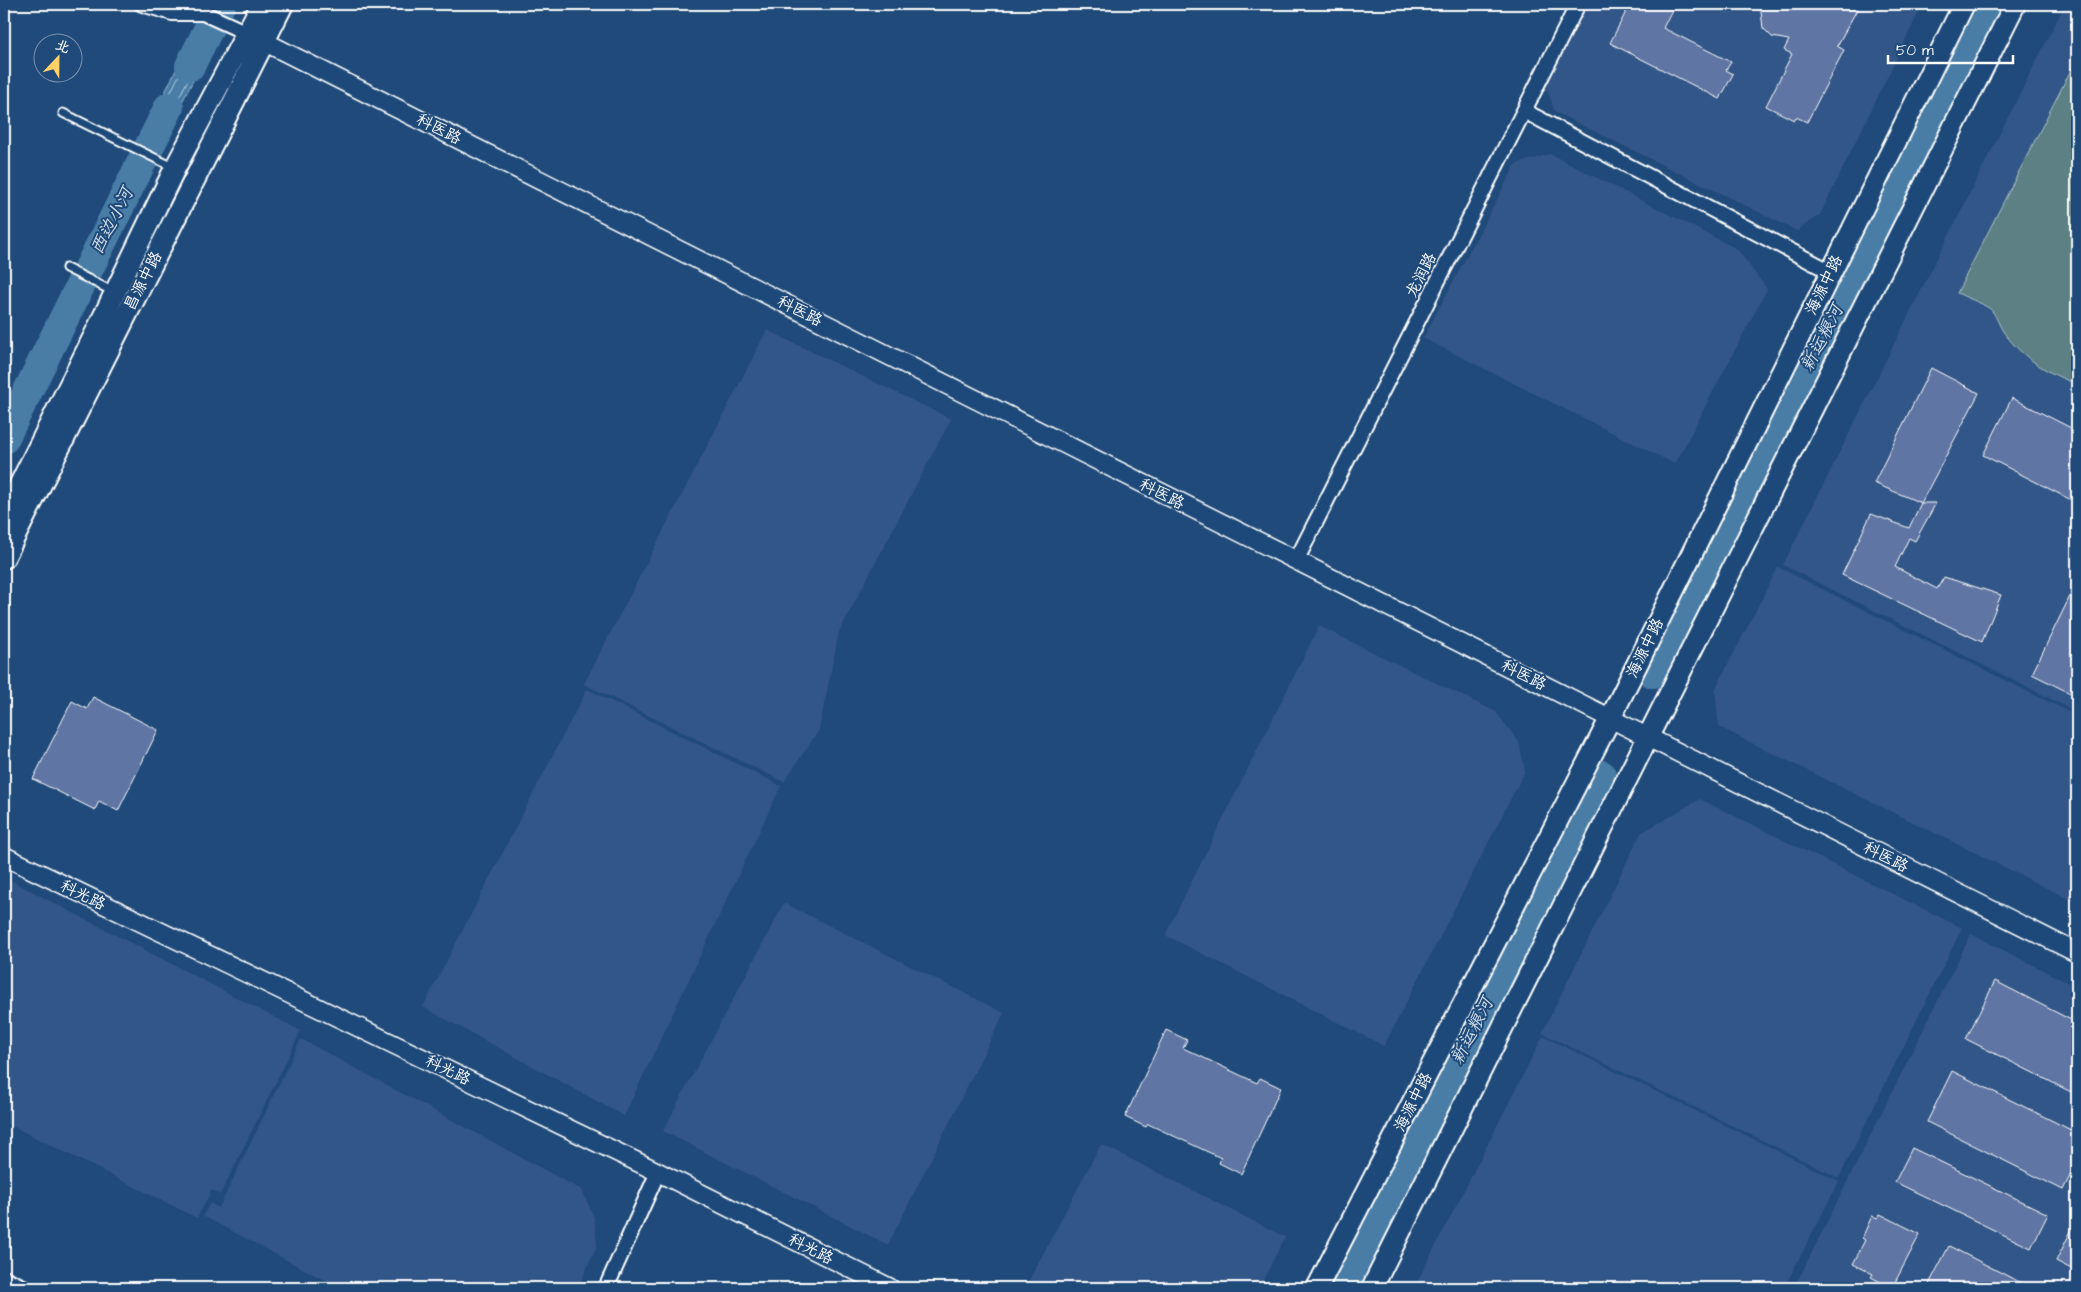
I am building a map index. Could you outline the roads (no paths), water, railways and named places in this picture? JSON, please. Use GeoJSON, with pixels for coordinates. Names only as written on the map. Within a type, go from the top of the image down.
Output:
{"type":"FeatureCollection","features":[{"type":"Feature","properties":{"kind":"main road","name":"昌源中路"},"geometry":{"type":"LineString","coordinates":[[4,516],[116,293],[256,37],[262,4]]}},
{"type":"Feature","properties":{"kind":"main road","name":"昌源中路"},"geometry":{"type":"LineString","coordinates":[[4,558],[116,293],[167,165],[256,37],[283,4]]}},
{"type":"Feature","properties":{"kind":"main road","name":"海源中路"},"geometry":{"type":"LineString","coordinates":[[1317,1288],[1610,719],[1964,4]]}},
{"type":"Feature","properties":{"kind":"main road"},"geometry":{"type":"LineString","coordinates":[[1372,1288],[2015,4]]}},
{"type":"Feature","properties":{"kind":"street"},"geometry":{"type":"LineString","coordinates":[[142,4],[172,13],[203,13],[256,37]]}},
{"type":"Feature","properties":{"kind":"street","name":"龙润路"},"geometry":{"type":"LineString","coordinates":[[1296,561],[1578,4]]}},
{"type":"Feature","properties":{"kind":"street","name":"科医路"},"geometry":{"type":"LineString","coordinates":[[256,37],[2077,953]]}},
{"type":"Feature","properties":{"kind":"street"},"geometry":{"type":"LineString","coordinates":[[1524,112],[1831,272]]}},
{"type":"Feature","properties":{"kind":"street","name":"科光路"},"geometry":{"type":"LineString","coordinates":[[4,856],[658,1172],[890,1288]]}},
{"type":"Feature","properties":{"kind":"street"},"geometry":{"type":"LineString","coordinates":[[606,1288],[658,1172]]}},
{"type":"Feature","properties":{"kind":"street"},"geometry":{"type":"LineString","coordinates":[[4,1278],[25,1288]]}},
{"type":"Feature","properties":{"kind":"lane"},"geometry":{"type":"LineString","coordinates":[[63,113],[167,165]]}},
{"type":"Feature","properties":{"kind":"lane"},"geometry":{"type":"LineString","coordinates":[[69,270],[116,293]]}},
{"type":"Feature","properties":{"kind":"lane"},"geometry":{"type":"LineString","coordinates":[[2077,701],[2077,705]]}},
{"type":"Feature","properties":{"kind":"water"},"geometry":{"type":"Polygon","coordinates":[[[198,26],[217,34],[159,147],[142,138],[198,26]]]}},
{"type":"Feature","properties":{"kind":"water"},"geometry":{"type":"Polygon","coordinates":[[[134,154],[151,162],[99,268],[82,260],[134,154]]]}},
{"type":"Feature","properties":{"kind":"water"},"geometry":{"type":"Polygon","coordinates":[[[74,277],[91,285],[47,373],[32,364],[74,277]]]}},
{"type":"Feature","properties":{"kind":"water"},"geometry":{"type":"Polygon","coordinates":[[[21,383],[35,389],[4,460],[4,420],[21,383]]]}},
{"type":"Feature","properties":{"kind":"waterway","name":"西边小河"},"geometry":{"type":"LineString","coordinates":[[190,66],[221,4]]}},
{"type":"Feature","properties":{"kind":"waterway","name":"新运粮河"},"geometry":{"type":"LineString","coordinates":[[1653,673],[1681,622],[1991,4]]}},
{"type":"Feature","properties":{"kind":"waterway","name":"西边小河"},"geometry":{"type":"LineString","coordinates":[[4,439],[169,107]]}},
{"type":"Feature","properties":{"kind":"waterway","name":"新运粮河"},"geometry":{"type":"LineString","coordinates":[[1342,1288],[1601,775]]}}]}
